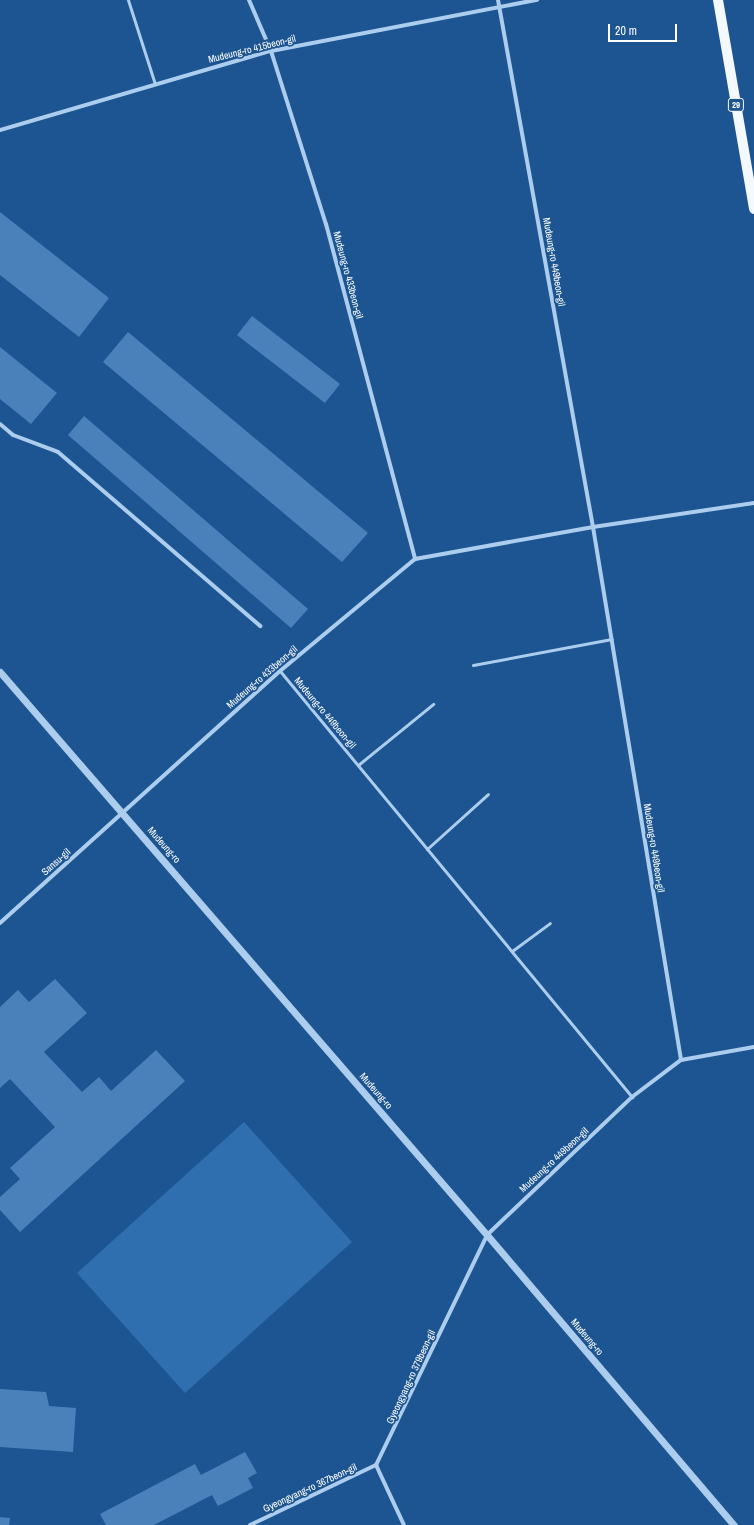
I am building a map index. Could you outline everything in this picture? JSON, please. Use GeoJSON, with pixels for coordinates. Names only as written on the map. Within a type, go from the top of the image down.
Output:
{"type":"FeatureCollection","features":[{"type":"Feature","properties":{"kind":"main road","name":"29"},"geometry":{"type":"LineString","coordinates":[[718,0],[754,209]]}},
{"type":"Feature","properties":{"kind":"street","name":"Mudeung-ro 433beon-gil"},"geometry":{"type":"LineString","coordinates":[[249,0],[271,51],[326,224],[416,559]]}},
{"type":"Feature","properties":{"kind":"street","name":"Mudeung-ro 449beon-gil"},"geometry":{"type":"LineString","coordinates":[[498,0],[593,527],[681,1060]]}},
{"type":"Feature","properties":{"kind":"street","name":"Mudeung-ro 415beon-gil"},"geometry":{"type":"LineString","coordinates":[[0,130],[271,51],[537,0]]}},
{"type":"Feature","properties":{"kind":"street"},"geometry":{"type":"LineString","coordinates":[[0,424],[13,435],[58,452],[260,626]]}},
{"type":"Feature","properties":{"kind":"street"},"geometry":{"type":"LineString","coordinates":[[593,527],[754,503]]}},
{"type":"Feature","properties":{"kind":"street","name":"Mudeung-ro 433beon-gil"},"geometry":{"type":"LineString","coordinates":[[122,812],[280,671],[416,559],[593,527]]}},
{"type":"Feature","properties":{"kind":"street","name":"Mudeung-ro"},"geometry":{"type":"LineString","coordinates":[[0,672],[487,1235],[734,1525]]}},
{"type":"Feature","properties":{"kind":"street","name":"Sansu-gil"},"geometry":{"type":"LineString","coordinates":[[0,923],[122,812]]}},
{"type":"Feature","properties":{"kind":"street","name":"Mudeung-ro 449beon-gil"},"geometry":{"type":"LineString","coordinates":[[487,1235],[632,1097],[681,1060],[754,1047]]}},
{"type":"Feature","properties":{"kind":"street","name":"Gyeongyang-ro 379beon-gil"},"geometry":{"type":"LineString","coordinates":[[376,1465],[487,1235]]}},
{"type":"Feature","properties":{"kind":"street"},"geometry":{"type":"LineString","coordinates":[[376,1465],[404,1525]]}},
{"type":"Feature","properties":{"kind":"street","name":"Gyeongyang-ro 367beon-gil"},"geometry":{"type":"LineString","coordinates":[[250,1525],[376,1465]]}},
{"type":"Feature","properties":{"kind":"lane"},"geometry":{"type":"LineString","coordinates":[[128,0],[155,84]]}},
{"type":"Feature","properties":{"kind":"lane"},"geometry":{"type":"LineString","coordinates":[[473,665],[612,639]]}},
{"type":"Feature","properties":{"kind":"lane","name":"Mudeung-ro 449beon-gil"},"geometry":{"type":"LineString","coordinates":[[280,671],[632,1097]]}},
{"type":"Feature","properties":{"kind":"lane"},"geometry":{"type":"LineString","coordinates":[[358,765],[433,704]]}},
{"type":"Feature","properties":{"kind":"lane"},"geometry":{"type":"LineString","coordinates":[[427,849],[488,794]]}},
{"type":"Feature","properties":{"kind":"lane"},"geometry":{"type":"LineString","coordinates":[[512,951],[550,923]]}},
{"type":"Feature","properties":{"kind":"shaded area"},"geometry":{"type":"Polygon","coordinates":[[[244,1122],[352,1242],[185,1393],[77,1273],[244,1122]]]}},
{"type":"Feature","properties":{"kind":"building"},"geometry":{"type":"Polygon","coordinates":[[[0,212],[109,298],[79,337],[0,275],[0,212]]]}},
{"type":"Feature","properties":{"kind":"building"},"geometry":{"type":"Polygon","coordinates":[[[252,316],[340,384],[325,403],[237,335],[252,316]]]}},
{"type":"Feature","properties":{"kind":"building"},"geometry":{"type":"Polygon","coordinates":[[[128,332],[368,533],[342,562],[103,362],[128,332]]]}},
{"type":"Feature","properties":{"kind":"building"},"geometry":{"type":"Polygon","coordinates":[[[0,347],[57,393],[31,424],[0,399],[0,347]]]}},
{"type":"Feature","properties":{"kind":"building"},"geometry":{"type":"Polygon","coordinates":[[[84,416],[308,609],[291,628],[68,435],[84,416]]]}},
{"type":"Feature","properties":{"kind":"building"},"geometry":{"type":"Polygon","coordinates":[[[55,979],[87,1013],[44,1052],[82,1092],[99,1077],[111,1091],[156,1050],[185,1081],[20,1232],[0,1210],[0,1197],[20,1179],[10,1168],[55,1127],[10,1079],[0,1088],[0,1007],[18,990],[29,1002],[55,979]]]}},
{"type":"Feature","properties":{"kind":"building"},"geometry":{"type":"Polygon","coordinates":[[[0,1389],[46,1392],[49,1406],[76,1408],[73,1452],[0,1447],[0,1389]]]}},
{"type":"Feature","properties":{"kind":"building"},"geometry":{"type":"Polygon","coordinates":[[[245,1452],[257,1473],[248,1478],[253,1488],[218,1506],[212,1495],[154,1525],[106,1525],[100,1514],[195,1464],[201,1475],[245,1452]]]}},
{"type":"Feature","properties":{"kind":"building"},"geometry":{"type":"Polygon","coordinates":[[[0,1517],[10,1518],[9,1525],[0,1525],[0,1517]]]}}]}
